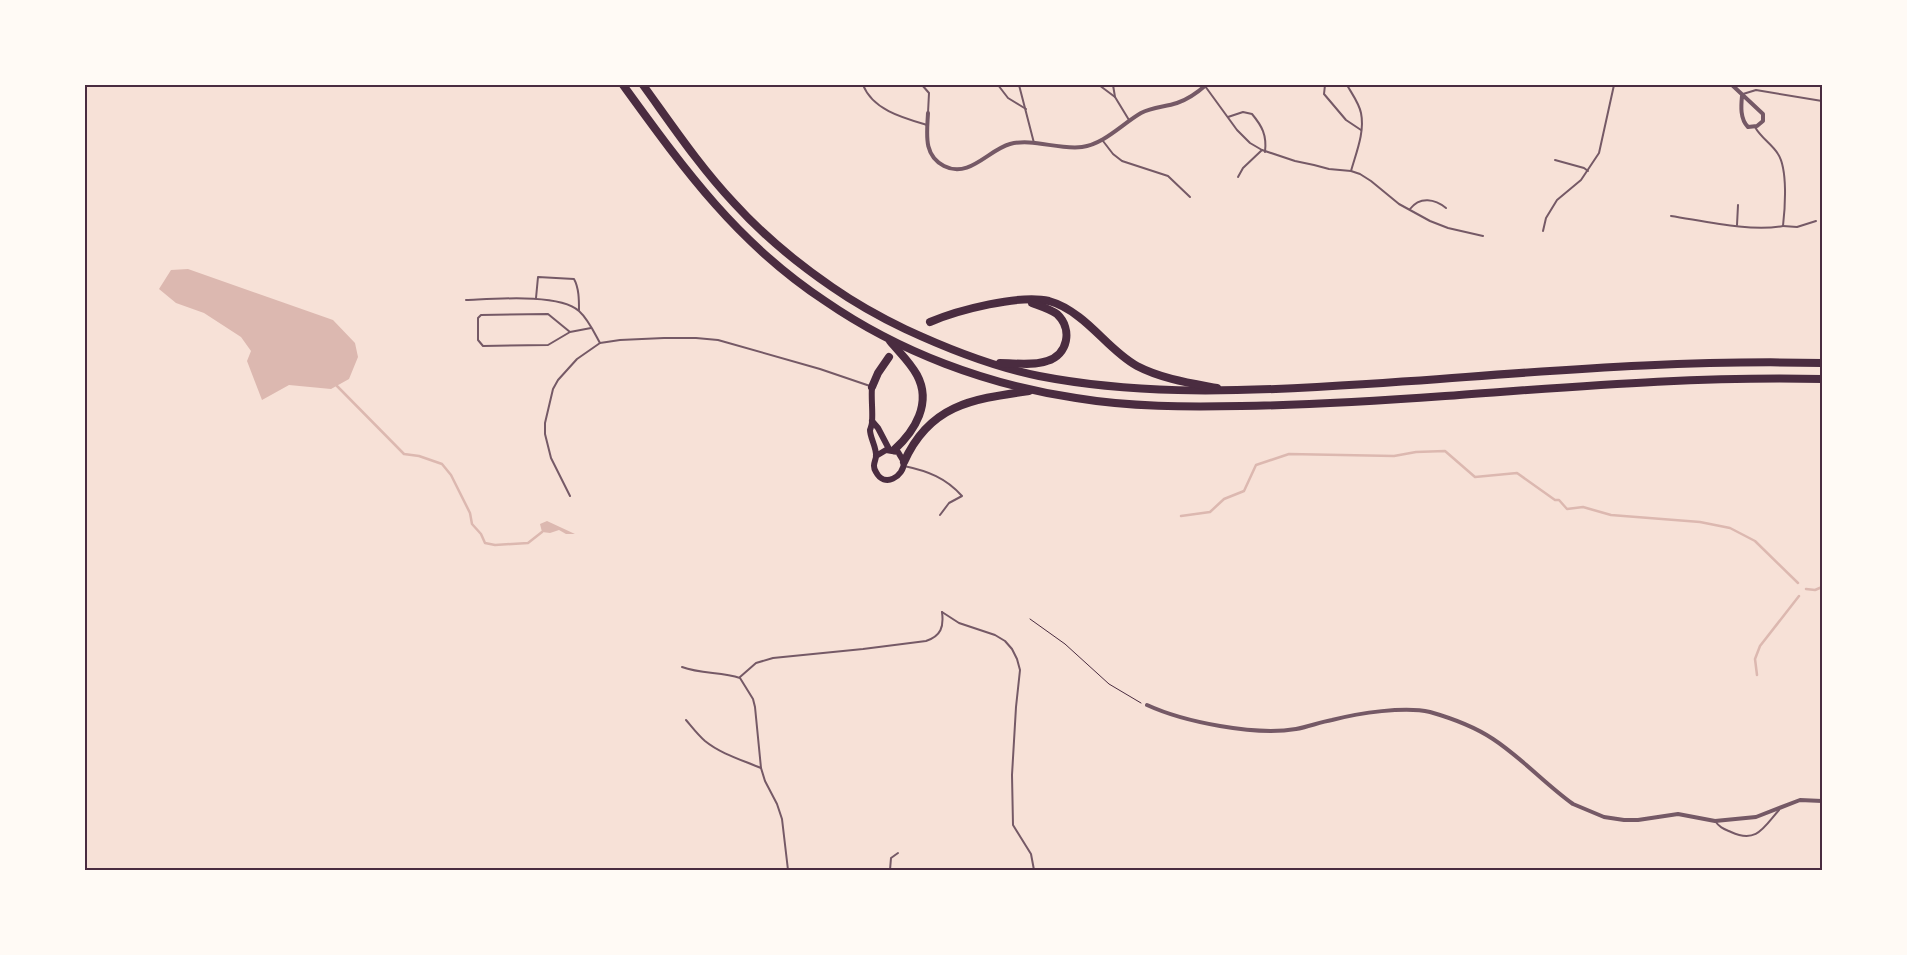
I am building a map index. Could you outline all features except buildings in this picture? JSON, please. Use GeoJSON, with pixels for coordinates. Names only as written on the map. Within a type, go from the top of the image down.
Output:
{"type":"FeatureCollection","features":[{"type":"Feature","properties":{"kind":"highway"},"geometry":{"type":"LineString","coordinates":[[623,85],[667,147],[721,212],[767,257],[808,289],[848,316],[887,338],[964,371],[1034,390],[1075,398],[1152,406],[1289,406],[1606,384],[1754,378],[1822,379]]}},
{"type":"Feature","properties":{"kind":"highway"},"geometry":{"type":"LineString","coordinates":[[643,85],[714,182],[756,225],[796,260],[834,289],[886,319],[922,336],[992,363],[1038,376],[1102,386],[1154,390],[1236,391],[1644,365],[1728,362],[1822,363]]}},
{"type":"Feature","properties":{"kind":"highway"},"geometry":{"type":"LineString","coordinates":[[992,363],[1044,362],[1055,358],[1062,350],[1067,333],[1061,319],[1051,311],[1028,301]]}},
{"type":"Feature","properties":{"kind":"highway"},"geometry":{"type":"LineString","coordinates":[[930,322],[972,308],[1009,302],[1050,301],[1066,308],[1085,322],[1124,357],[1149,372],[1174,380],[1236,391]]}},
{"type":"Feature","properties":{"kind":"highway"},"geometry":{"type":"LineString","coordinates":[[876,456],[882,451],[891,450],[914,426],[922,408],[923,398],[919,380],[913,369],[887,338]]}},
{"type":"Feature","properties":{"kind":"highway"},"geometry":{"type":"LineString","coordinates":[[889,357],[878,373],[872,387],[871,398],[872,421],[870,430],[876,456],[874,467],[882,478],[896,478],[903,471],[904,464],[921,432],[937,417],[978,399],[1034,390]]}},
{"type":"Feature","properties":{"kind":"highway"},"geometry":{"type":"LineString","coordinates":[[872,421],[891,450],[901,455],[904,464]]}},
{"type":"Feature","properties":{"kind":"street"},"geometry":{"type":"LineString","coordinates":[[928,112],[927,143],[929,153],[944,166],[954,169],[968,167],[1007,145],[1034,143],[1080,147],[1093,144],[1148,110],[1188,99],[1206,85]]}},
{"type":"Feature","properties":{"kind":"street"},"geometry":{"type":"LineString","coordinates":[[1732,85],[1763,114],[1763,121],[1755,127],[1748,127],[1744,122],[1741,95]]}},
{"type":"Feature","properties":{"kind":"street"},"geometry":{"type":"LineString","coordinates":[[1147,706],[1203,723],[1285,731],[1342,718],[1397,710],[1410,709],[1431,712],[1459,722],[1493,739],[1560,795],[1587,811],[1604,817],[1624,820],[1638,820],[1664,814],[1678,814],[1715,821],[1747,819],[1784,805],[1804,800],[1822,801]]}},
{"type":"Feature","properties":{"kind":"lane"},"geometry":{"type":"LineString","coordinates":[[863,85],[868,95],[888,111],[927,125]]}},
{"type":"Feature","properties":{"kind":"lane"},"geometry":{"type":"LineString","coordinates":[[922,85],[929,93],[928,112]]}},
{"type":"Feature","properties":{"kind":"lane"},"geometry":{"type":"LineString","coordinates":[[998,85],[1008,98],[1026,109]]}},
{"type":"Feature","properties":{"kind":"lane"},"geometry":{"type":"LineString","coordinates":[[1019,85],[1034,143]]}},
{"type":"Feature","properties":{"kind":"lane"},"geometry":{"type":"LineString","coordinates":[[1100,85],[1115,97],[1130,120]]}},
{"type":"Feature","properties":{"kind":"lane"},"geometry":{"type":"LineString","coordinates":[[1113,85],[1115,97]]}},
{"type":"Feature","properties":{"kind":"lane"},"geometry":{"type":"LineString","coordinates":[[1206,85],[1243,138],[1263,151],[1329,170],[1351,171],[1371,181],[1390,198],[1442,226],[1483,236]]}},
{"type":"Feature","properties":{"kind":"lane"},"geometry":{"type":"LineString","coordinates":[[1325,85],[1324,94],[1346,120],[1361,130]]}},
{"type":"Feature","properties":{"kind":"lane"},"geometry":{"type":"LineString","coordinates":[[1348,85],[1361,113],[1361,130],[1351,171]]}},
{"type":"Feature","properties":{"kind":"lane"},"geometry":{"type":"LineString","coordinates":[[1543,231],[1546,218],[1557,200],[1581,180],[1601,148],[1614,85]]}},
{"type":"Feature","properties":{"kind":"lane"},"geometry":{"type":"LineString","coordinates":[[1741,95],[1756,90],[1822,101]]}},
{"type":"Feature","properties":{"kind":"lane"},"geometry":{"type":"LineString","coordinates":[[1228,117],[1243,112],[1252,114],[1266,137],[1263,151],[1243,168],[1238,177]]}},
{"type":"Feature","properties":{"kind":"lane"},"geometry":{"type":"LineString","coordinates":[[1755,127],[1765,141],[1777,152],[1781,161],[1784,182],[1783,226]]}},
{"type":"Feature","properties":{"kind":"lane"},"geometry":{"type":"LineString","coordinates":[[1102,139],[1113,154],[1122,161],[1168,176],[1190,197]]}},
{"type":"Feature","properties":{"kind":"lane"},"geometry":{"type":"LineString","coordinates":[[1556,160],[1584,168],[1588,171]]}},
{"type":"Feature","properties":{"kind":"lane"},"geometry":{"type":"LineString","coordinates":[[1410,209],[1418,202],[1424,200],[1438,202],[1446,208]]}},
{"type":"Feature","properties":{"kind":"lane"},"geometry":{"type":"LineString","coordinates":[[1737,225],[1738,205]]}},
{"type":"Feature","properties":{"kind":"lane"},"geometry":{"type":"LineString","coordinates":[[1671,216],[1766,228],[1797,227],[1816,221]]}},
{"type":"Feature","properties":{"kind":"lane"},"geometry":{"type":"LineString","coordinates":[[536,299],[538,277],[574,279],[576,281],[579,310],[600,343]]}},
{"type":"Feature","properties":{"kind":"lane"},"geometry":{"type":"LineString","coordinates":[[466,300],[536,299],[560,301],[579,310]]}},
{"type":"Feature","properties":{"kind":"lane"},"geometry":{"type":"LineString","coordinates":[[570,332],[548,314],[481,315],[478,318],[478,340],[483,346],[548,345],[570,332],[591,328]]}},
{"type":"Feature","properties":{"kind":"lane"},"geometry":{"type":"LineString","coordinates":[[570,496],[556,472],[546,441],[547,411],[558,380],[577,359],[600,343],[620,340],[685,338],[718,340],[820,369],[872,387]]}},
{"type":"Feature","properties":{"kind":"lane"},"geometry":{"type":"LineString","coordinates":[[904,464],[934,474],[954,487],[962,496],[949,503],[940,516]]}},
{"type":"Feature","properties":{"kind":"lane"},"geometry":{"type":"LineString","coordinates":[[740,678],[756,663],[773,658],[926,641],[933,638],[940,631],[942,612],[960,622],[1006,641],[1012,649],[1020,670],[1012,775],[1014,825],[1031,854],[1034,870]]}},
{"type":"Feature","properties":{"kind":"lane"},"geometry":{"type":"LineString","coordinates":[[682,667],[740,678],[752,699],[755,707],[761,768],[782,819],[788,870]]}},
{"type":"Feature","properties":{"kind":"lane"},"geometry":{"type":"LineString","coordinates":[[686,720],[709,744],[725,754],[761,768]]}},
{"type":"Feature","properties":{"kind":"lane"},"geometry":{"type":"LineString","coordinates":[[1715,821],[1722,829],[1737,835],[1750,836],[1757,834],[1767,826],[1784,805]]}},
{"type":"Feature","properties":{"kind":"lane"},"geometry":{"type":"LineString","coordinates":[[890,870],[891,858],[898,852]]}},
{"type":"Feature","properties":{"kind":"path"},"geometry":{"type":"LineString","coordinates":[[1030,619],[1065,644],[1109,684],[1147,706]]}},
{"type":"Feature","properties":{"kind":"shaded area"},"geometry":{"type":"Polygon","coordinates":[[[188,269],[333,320],[355,343],[358,357],[349,379],[331,389],[289,385],[262,400],[247,361],[251,351],[241,337],[204,313],[176,303],[159,289],[171,270],[188,269]]]}},
{"type":"Feature","properties":{"kind":"shaded area"},"geometry":{"type":"Polygon","coordinates":[[[547,521],[575,534],[566,534],[559,530],[550,533],[542,532],[540,524],[547,521]]]}},
{"type":"Feature","properties":{"kind":"waterway"},"geometry":{"type":"LineString","coordinates":[[337,386],[404,454],[419,456],[442,464],[451,475],[470,513],[472,524],[481,534],[485,543],[495,545],[528,543],[542,532]]}},
{"type":"Feature","properties":{"kind":"waterway"},"geometry":{"type":"LineString","coordinates":[[1181,516],[1210,512],[1224,499],[1244,491],[1256,465],[1289,454],[1394,456],[1416,452],[1445,451],[1475,477],[1517,473],[1555,500],[1559,500],[1567,509],[1583,507],[1611,515],[1700,522],[1730,528],[1755,541],[1798,583]]}},
{"type":"Feature","properties":{"kind":"waterway"},"geometry":{"type":"LineString","coordinates":[[1806,589],[1815,590],[1822,587]]}},
{"type":"Feature","properties":{"kind":"waterway"},"geometry":{"type":"LineString","coordinates":[[1757,675],[1755,659],[1760,646],[1799,596]]}}]}
